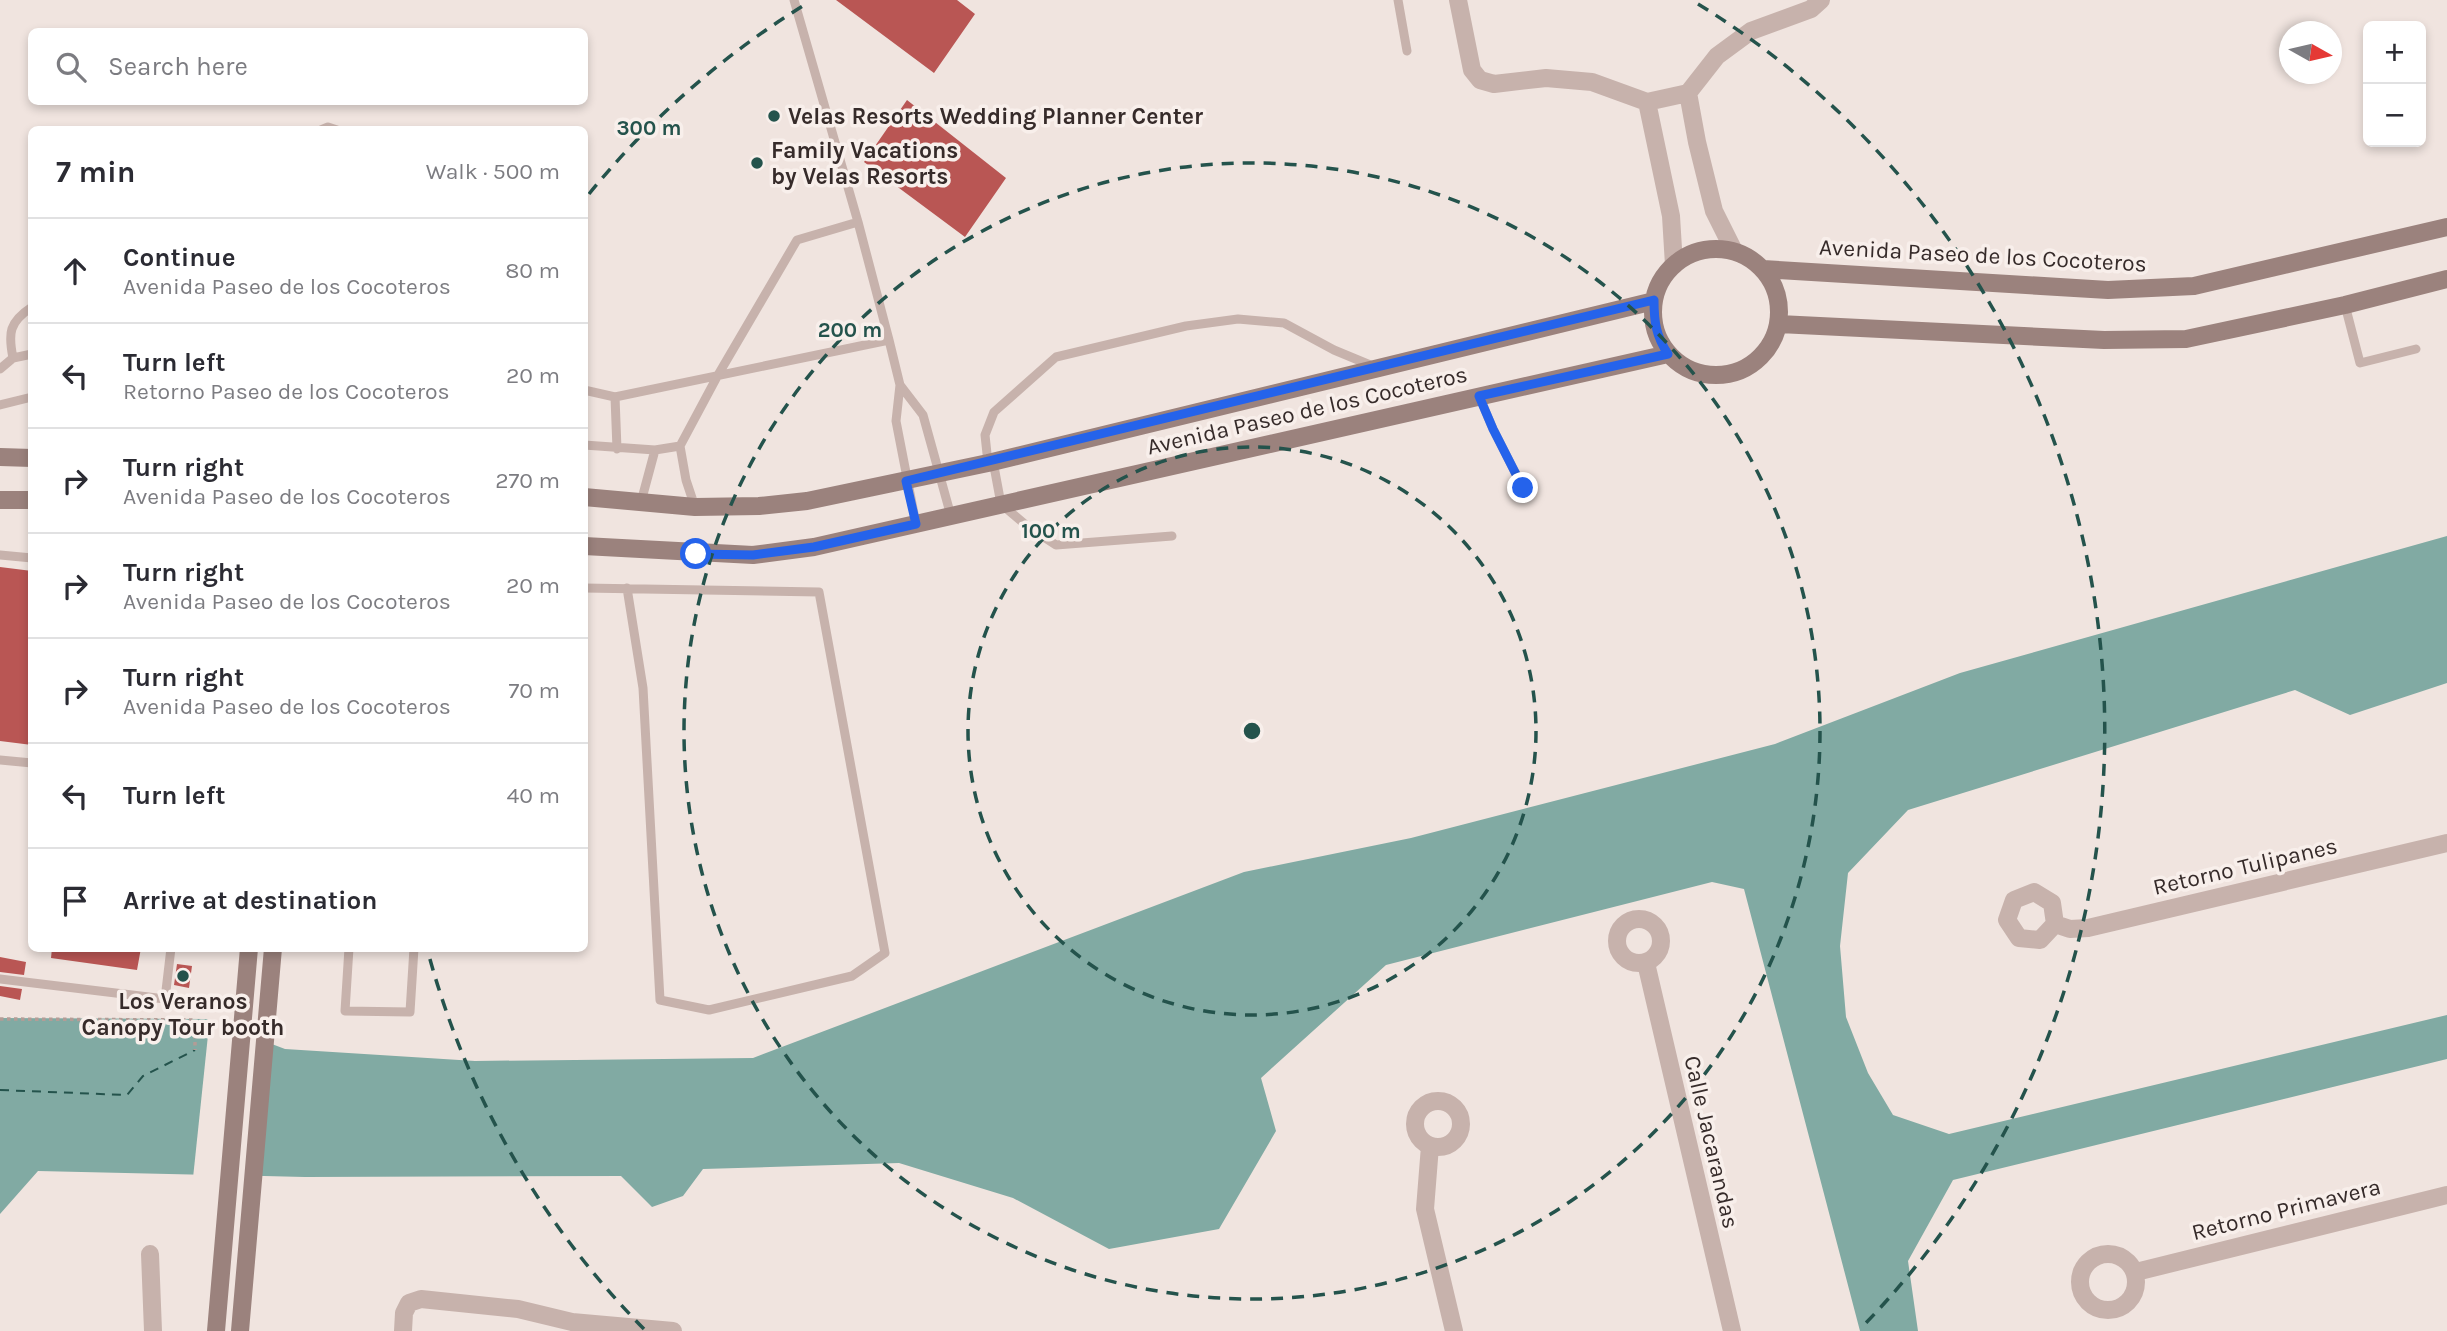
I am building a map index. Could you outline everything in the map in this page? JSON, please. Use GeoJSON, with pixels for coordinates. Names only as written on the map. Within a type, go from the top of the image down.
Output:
{"type":"FeatureCollection","features":[{"type":"Feature","properties":{"kind":"street"},"geometry":{"type":"LineString","coordinates":[[1458,0],[1472,70],[1480,80],[1494,84],[1546,78],[1592,82],[1647,103],[1688,93],[1717,56],[1751,31],[1811,9],[1821,0]]}},
{"type":"Feature","properties":{"kind":"street"},"geometry":{"type":"LineString","coordinates":[[1688,93],[1714,211],[1734,251],[1705,250],[1691,254],[1674,265],[1661,281],[1654,300],[1654,321],[1658,339],[1668,354],[1684,367],[1703,375],[1723,376],[1742,371],[1759,359],[1772,343],[1779,324],[1779,304],[1774,285],[1763,269]]}},
{"type":"Feature","properties":{"kind":"street"},"geometry":{"type":"LineString","coordinates":[[1647,103],[1671,216],[1674,265]]}},
{"type":"Feature","properties":{"kind":"street","name":"Avenida Paseo de los Cocoteros"},"geometry":{"type":"LineString","coordinates":[[1734,251],[1763,269],[2108,290],[2194,286],[2447,227]]}},
{"type":"Feature","properties":{"kind":"street"},"geometry":{"type":"LineString","coordinates":[[1779,324],[2104,340],[2186,339],[2345,305],[2447,279]]}},
{"type":"Feature","properties":{"kind":"street","name":"Avenida Paseo de los Cocoteros"},"geometry":{"type":"LineString","coordinates":[[588,497],[695,507],[759,506],[807,501],[990,462],[1654,300]]}},
{"type":"Feature","properties":{"kind":"street","name":"Avenida Paseo de los Cocoteros"},"geometry":{"type":"LineString","coordinates":[[588,546],[753,555],[814,547],[1668,354]]}},
{"type":"Feature","properties":{"kind":"street"},"geometry":{"type":"LineString","coordinates":[[0,457],[28,458]]}},
{"type":"Feature","properties":{"kind":"street"},"geometry":{"type":"LineString","coordinates":[[0,500],[28,500]]}},
{"type":"Feature","properties":{"kind":"street","name":"Retorno Tulipanes"},"geometry":{"type":"LineString","coordinates":[[2055,924],[2070,929],[2088,928],[2447,843]]}},
{"type":"Feature","properties":{"kind":"street"},"geometry":{"type":"LineString","coordinates":[[216,1331],[249,952]]}},
{"type":"Feature","properties":{"kind":"street"},"geometry":{"type":"LineString","coordinates":[[240,1331],[273,952]]}},
{"type":"Feature","properties":{"kind":"street","name":"Calle Jacarandas"},"geometry":{"type":"LineString","coordinates":[[1646,963],[1732,1331]]}},
{"type":"Feature","properties":{"kind":"street"},"geometry":{"type":"LineString","coordinates":[[1430,1146],[1425,1209],[1454,1331]]}},
{"type":"Feature","properties":{"kind":"street","name":"Retorno Primavera"},"geometry":{"type":"LineString","coordinates":[[2136,1272],[2447,1195]]}},
{"type":"Feature","properties":{"kind":"street"},"geometry":{"type":"LineString","coordinates":[[150,1255],[153,1331]]}},
{"type":"Feature","properties":{"kind":"street"},"geometry":{"type":"LineString","coordinates":[[403,1331],[404,1313],[409,1303],[421,1299],[518,1310],[565,1327],[673,1331]]}},
{"type":"Feature","properties":{"kind":"lane"},"geometry":{"type":"LineString","coordinates":[[794,0],[890,340],[900,385],[896,421],[916,524]]}},
{"type":"Feature","properties":{"kind":"lane"},"geometry":{"type":"LineString","coordinates":[[1398,0],[1407,51]]}},
{"type":"Feature","properties":{"kind":"lane"},"geometry":{"type":"LineString","coordinates":[[695,507],[686,480],[680,446],[718,375],[797,240],[858,222]]}},
{"type":"Feature","properties":{"kind":"lane"},"geometry":{"type":"LineString","coordinates":[[2345,305],[2360,363],[2416,349]]}},
{"type":"Feature","properties":{"kind":"lane"},"geometry":{"type":"LineString","coordinates":[[13,358],[9,337],[18,316],[28,310]]}},
{"type":"Feature","properties":{"kind":"lane"},"geometry":{"type":"LineString","coordinates":[[1171,536],[1056,545],[1027,526],[1001,504],[985,435],[994,412],[1056,357],[1186,326],[1238,319],[1284,323],[1334,350],[1376,368]]}},
{"type":"Feature","properties":{"kind":"lane"},"geometry":{"type":"LineString","coordinates":[[588,391],[615,397],[890,340]]}},
{"type":"Feature","properties":{"kind":"lane"},"geometry":{"type":"LineString","coordinates":[[0,369],[13,358],[28,355]]}},
{"type":"Feature","properties":{"kind":"lane"},"geometry":{"type":"LineString","coordinates":[[900,385],[923,415],[951,516]]}},
{"type":"Feature","properties":{"kind":"lane"},"geometry":{"type":"LineString","coordinates":[[1479,396],[1523,488]]}},
{"type":"Feature","properties":{"kind":"lane"},"geometry":{"type":"LineString","coordinates":[[615,397],[617,449]]}},
{"type":"Feature","properties":{"kind":"lane"},"geometry":{"type":"LineString","coordinates":[[0,405],[28,398]]}},
{"type":"Feature","properties":{"kind":"lane"},"geometry":{"type":"LineString","coordinates":[[588,445],[655,450],[680,446]]}},
{"type":"Feature","properties":{"kind":"lane"},"geometry":{"type":"LineString","coordinates":[[641,502],[655,450]]}},
{"type":"Feature","properties":{"kind":"lane"},"geometry":{"type":"LineString","coordinates":[[0,555],[28,558]]}},
{"type":"Feature","properties":{"kind":"lane"},"geometry":{"type":"LineString","coordinates":[[588,588],[627,588],[820,592],[885,953],[852,976],[709,1010],[660,1000],[643,688],[627,588]]}},
{"type":"Feature","properties":{"kind":"lane"},"geometry":{"type":"LineString","coordinates":[[0,760],[28,763]]}},
{"type":"Feature","properties":{"kind":"lane"},"geometry":{"type":"LineString","coordinates":[[0,979],[165,999],[171,952]]}},
{"type":"Feature","properties":{"kind":"lane"},"geometry":{"type":"LineString","coordinates":[[349,952],[345,1011],[410,1012],[414,952]]}},
{"type":"Feature","properties":{"kind":"path"},"geometry":{"type":"LineString","coordinates":[[0,1019],[195,1020],[195,1050]]}},
{"type":"Feature","properties":{"kind":"water"},"geometry":{"type":"Polygon","coordinates":[[[2447,536],[2447,683],[2350,715],[2295,690],[1908,810],[1848,873],[1840,946],[1846,1017],[1868,1073],[1893,1115],[1949,1134],[2447,1015],[2447,1059],[1953,1180],[1908,1261],[1918,1331],[1860,1331],[1744,889],[1712,882],[1386,965],[1261,1078],[1276,1131],[1219,1229],[1109,1249],[1013,1198],[899,1163],[703,1169],[683,1196],[652,1207],[621,1176],[305,1177],[38,1171],[0,1214],[0,1018],[206,1019],[285,1049],[475,1061],[753,1058],[1244,872],[1411,838],[1775,744],[1960,673],[2447,536]]]}},
{"type":"Feature","properties":{"kind":"pier"},"geometry":{"type":"Polygon","coordinates":[[[210,1016],[270,1039],[255,1180],[193,1178],[210,1016]]]}},
{"type":"Feature","properties":{"kind":"building"},"geometry":{"type":"Polygon","coordinates":[[[836,0],[957,0],[975,14],[934,73],[836,0]]]}},
{"type":"Feature","properties":{"kind":"building"},"geometry":{"type":"Polygon","coordinates":[[[907,100],[1006,178],[965,237],[864,162],[907,100]]]}},
{"type":"Feature","properties":{"kind":"building"},"geometry":{"type":"Polygon","coordinates":[[[0,567],[28,570],[28,744],[0,741],[0,567]]]}},
{"type":"Feature","properties":{"kind":"building"},"geometry":{"type":"Polygon","coordinates":[[[52,952],[140,952],[137,970],[51,958],[52,952]]]}},
{"type":"Feature","properties":{"kind":"building"},"geometry":{"type":"Polygon","coordinates":[[[0,957],[26,962],[24,975],[0,972],[0,957]]]}},
{"type":"Feature","properties":{"kind":"building","name":"Los Veranos Canopy Tour booth"},"geometry":{"type":"Polygon","coordinates":[[[177,964],[192,966],[189,988],[174,985],[177,964]]]}},
{"type":"Feature","properties":{"kind":"building"},"geometry":{"type":"Polygon","coordinates":[[[0,986],[22,989],[20,1000],[0,996],[0,986]]]}},
{"type":"Feature","properties":{"kind":"ferry route"},"geometry":{"type":"LineString","coordinates":[[0,1090],[127,1095],[143,1076],[195,1050]]}},
{"type":"Feature","properties":{"kind":"place","name":"Velas Resorts Wedding Planner Center"},"geometry":{"type":"Point","coordinates":[774,116]}},
{"type":"Feature","properties":{"kind":"place","name":"Family Vacations by Velas Resorts"},"geometry":{"type":"Point","coordinates":[757,163]}},
{"type":"Feature","properties":{"kind":"place","name":"Los Veranos Canopy Tour booth"},"geometry":{"type":"Point","coordinates":[183,976]}},
{"type":"Feature","properties":{"kind":"route"},"geometry":{"type":"LineString","coordinates":[[696,554],[753,555],[814,547],[916,524],[906,481],[1654,300],[1654,321],[1658,339],[1668,354],[1479,396],[1523,488]]}}]}
